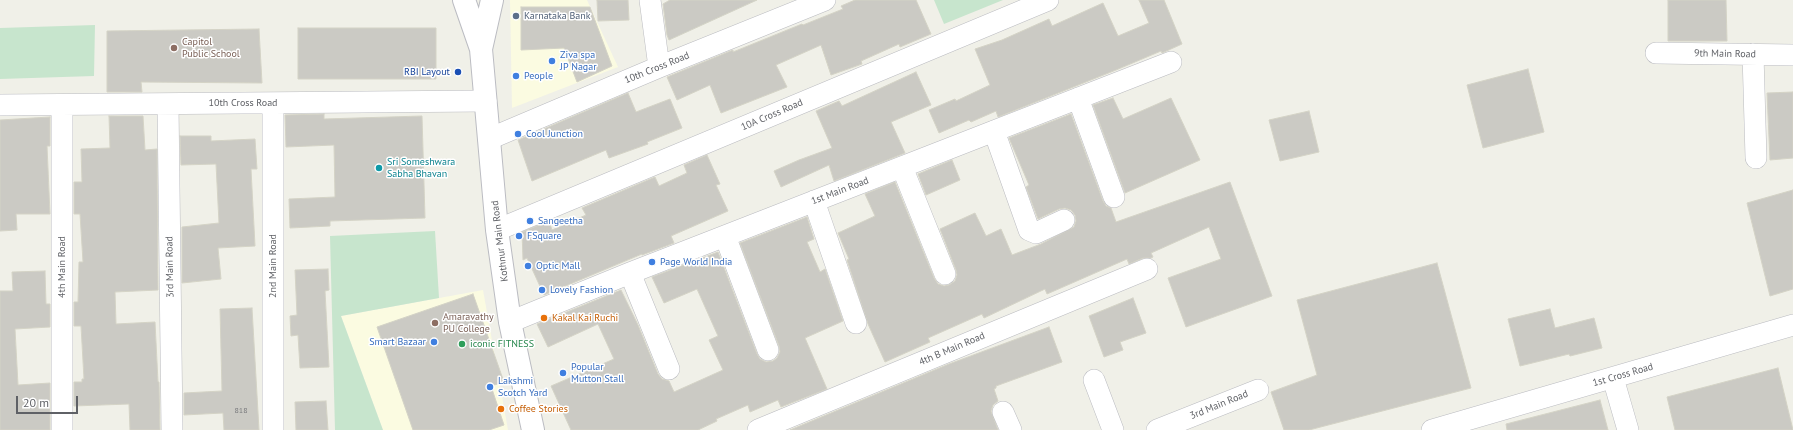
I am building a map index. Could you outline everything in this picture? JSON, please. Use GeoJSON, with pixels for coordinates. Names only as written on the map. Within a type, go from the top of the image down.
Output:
{"type":"FeatureCollection","features":[{"type":"Feature","properties":{"kind":"main road","name":"Kothnur Main Road"},"geometry":{"type":"LineString","coordinates":[[464,0],[481,49],[497,230],[510,322],[533,430]]}},
{"type":"Feature","properties":{"kind":"main road","name":"Kothnur Main Road"},"geometry":{"type":"LineString","coordinates":[[481,49],[492,0]]}},
{"type":"Feature","properties":{"kind":"street"},"geometry":{"type":"LineString","coordinates":[[650,0],[659,67]]}},
{"type":"Feature","properties":{"kind":"street","name":"10th Cross Road"},"geometry":{"type":"LineString","coordinates":[[489,139],[659,67],[825,0]]}},
{"type":"Feature","properties":{"kind":"street","name":"10A Cross Road"},"geometry":{"type":"LineString","coordinates":[[497,230],[1048,0]]}},
{"type":"Feature","properties":{"kind":"street","name":"9th Main Road"},"geometry":{"type":"LineString","coordinates":[[1656,53],[1793,55]]}},
{"type":"Feature","properties":{"kind":"street"},"geometry":{"type":"LineString","coordinates":[[1753,54],[1756,158]]}},
{"type":"Feature","properties":{"kind":"street","name":"1st Main Road"},"geometry":{"type":"LineString","coordinates":[[510,322],[630,273],[1171,62]]}},
{"type":"Feature","properties":{"kind":"street"},"geometry":{"type":"LineString","coordinates":[[1078,98],[1114,197]]}},
{"type":"Feature","properties":{"kind":"street","name":"10th Cross Road"},"geometry":{"type":"LineString","coordinates":[[0,105],[486,101]]}},
{"type":"Feature","properties":{"kind":"street","name":"2nd Main Road"},"geometry":{"type":"LineString","coordinates":[[273,103],[273,430]]}},
{"type":"Feature","properties":{"kind":"street","name":"3rd Main Road"},"geometry":{"type":"LineString","coordinates":[[168,104],[172,430]]}},
{"type":"Feature","properties":{"kind":"street","name":"4th Main Road"},"geometry":{"type":"LineString","coordinates":[[62,105],[62,430]]}},
{"type":"Feature","properties":{"kind":"street"},"geometry":{"type":"LineString","coordinates":[[994,131],[1029,230],[1036,233],[1064,220]]}},
{"type":"Feature","properties":{"kind":"street"},"geometry":{"type":"LineString","coordinates":[[902,167],[945,274]]}},
{"type":"Feature","properties":{"kind":"street"},"geometry":{"type":"LineString","coordinates":[[814,201],[856,324]]}},
{"type":"Feature","properties":{"kind":"street"},"geometry":{"type":"LineString","coordinates":[[725,236],[768,350]]}},
{"type":"Feature","properties":{"kind":"street","name":"4th B Main Road"},"geometry":{"type":"LineString","coordinates":[[758,430],[1147,269]]}},
{"type":"Feature","properties":{"kind":"street"},"geometry":{"type":"LineString","coordinates":[[630,273],[669,369]]}},
{"type":"Feature","properties":{"kind":"street","name":"1st Cross Road"},"geometry":{"type":"LineString","coordinates":[[1453,427],[1793,325]]}},
{"type":"Feature","properties":{"kind":"street"},"geometry":{"type":"LineString","coordinates":[[1613,378],[1628,430]]}},
{"type":"Feature","properties":{"kind":"street"},"geometry":{"type":"LineString","coordinates":[[1094,380],[1113,430]]}},
{"type":"Feature","properties":{"kind":"street","name":"3rd Main Road"},"geometry":{"type":"LineString","coordinates":[[1157,430],[1258,390]]}},
{"type":"Feature","properties":{"kind":"street"},"geometry":{"type":"LineString","coordinates":[[1432,430],[1453,427]]}},
{"type":"Feature","properties":{"kind":"shaded area"},"geometry":{"type":"Polygon","coordinates":[[[510,0],[587,0],[618,67],[512,108],[510,0]]]}},
{"type":"Feature","properties":{"kind":"shaded area"},"geometry":{"type":"Polygon","coordinates":[[[934,0],[1003,0],[944,24],[934,0]]]}},
{"type":"Feature","properties":{"kind":"shaded area"},"geometry":{"type":"Polygon","coordinates":[[[95,25],[94,76],[0,79],[0,28],[95,25]]]}},
{"type":"Feature","properties":{"kind":"shaded area"},"geometry":{"type":"Polygon","coordinates":[[[435,231],[439,298],[341,316],[383,430],[335,430],[330,236],[435,231]]]}},
{"type":"Feature","properties":{"kind":"shaded area"},"geometry":{"type":"Polygon","coordinates":[[[483,290],[508,430],[383,430],[341,316],[483,290]]]}},
{"type":"Feature","properties":{"kind":"building"},"geometry":{"type":"Polygon","coordinates":[[[597,0],[628,0],[629,20],[598,21],[597,0]]]}},
{"type":"Feature","properties":{"kind":"building"},"geometry":{"type":"Polygon","coordinates":[[[670,0],[757,0],[669,40],[663,4],[670,0]]]}},
{"type":"Feature","properties":{"kind":"building"},"geometry":{"type":"Polygon","coordinates":[[[855,0],[916,0],[931,34],[900,47],[899,44],[861,61],[862,64],[831,75],[821,45],[776,65],[787,87],[721,113],[710,85],[677,100],[667,77],[733,50],[733,52],[843,9],[841,6],[855,0]]]}},
{"type":"Feature","properties":{"kind":"building"},"geometry":{"type":"Polygon","coordinates":[[[1139,0],[1164,0],[1182,44],[1162,53],[1161,51],[998,117],[996,111],[971,122],[969,120],[939,133],[929,110],[955,99],[956,101],[990,85],[975,49],[1002,40],[1049,19],[1052,26],[1103,3],[1118,36],[1149,23],[1139,0]]]}},
{"type":"Feature","properties":{"kind":"building"},"geometry":{"type":"Polygon","coordinates":[[[1668,0],[1726,0],[1727,41],[1668,41],[1668,0]]]}},
{"type":"Feature","properties":{"kind":"building"},"geometry":{"type":"Polygon","coordinates":[[[521,7],[590,7],[612,66],[577,82],[564,48],[521,50],[521,7]]]}},
{"type":"Feature","properties":{"kind":"building"},"geometry":{"type":"Polygon","coordinates":[[[298,28],[436,28],[436,79],[298,79],[298,28]]]}},
{"type":"Feature","properties":{"kind":"building"},"geometry":{"type":"Polygon","coordinates":[[[259,29],[262,83],[141,82],[142,92],[107,92],[107,31],[259,29]]]}},
{"type":"Feature","properties":{"kind":"building"},"geometry":{"type":"Polygon","coordinates":[[[1528,69],[1544,132],[1483,148],[1467,85],[1528,69]]]}},
{"type":"Feature","properties":{"kind":"building"},"geometry":{"type":"Polygon","coordinates":[[[916,72],[931,105],[891,122],[905,153],[834,181],[829,165],[781,187],[774,171],[832,148],[816,111],[839,101],[842,106],[916,72]]]}},
{"type":"Feature","properties":{"kind":"building"},"geometry":{"type":"Polygon","coordinates":[[[1793,92],[1793,158],[1770,160],[1767,93],[1793,92]]]}},
{"type":"Feature","properties":{"kind":"building"},"geometry":{"type":"Polygon","coordinates":[[[628,93],[636,112],[670,99],[682,128],[647,142],[648,144],[609,158],[606,150],[532,181],[518,140],[628,93]]]}},
{"type":"Feature","properties":{"kind":"building"},"geometry":{"type":"Polygon","coordinates":[[[1113,98],[1123,119],[1171,98],[1200,160],[1125,193],[1093,105],[1113,98]]]}},
{"type":"Feature","properties":{"kind":"building"},"geometry":{"type":"Polygon","coordinates":[[[1309,111],[1319,152],[1280,161],[1269,120],[1309,111]]]}},
{"type":"Feature","properties":{"kind":"building","name":"Sri Someshwara Sabha Bhavan"},"geometry":{"type":"Polygon","coordinates":[[[324,114],[324,119],[422,116],[425,218],[330,221],[330,226],[290,228],[289,199],[335,197],[334,145],[286,147],[285,115],[324,114]]]}},
{"type":"Feature","properties":{"kind":"building"},"geometry":{"type":"Polygon","coordinates":[[[1071,114],[1103,201],[1106,206],[1111,208],[1116,222],[1230,182],[1272,296],[1186,327],[1168,278],[1221,259],[1209,227],[1151,253],[1153,257],[1151,258],[1143,258],[1129,264],[1127,259],[1047,294],[1045,289],[984,318],[982,314],[928,338],[930,342],[885,362],[868,324],[847,260],[849,259],[838,233],[875,216],[865,194],[895,182],[934,278],[938,284],[944,286],[949,285],[955,281],[957,275],[940,229],[975,213],[986,236],[1001,229],[1012,255],[1041,244],[1074,227],[1076,221],[1075,215],[1071,210],[1065,208],[1059,209],[1038,219],[1026,187],[1029,185],[1009,138],[1071,114]]]}},
{"type":"Feature","properties":{"kind":"building"},"geometry":{"type":"Polygon","coordinates":[[[109,116],[143,116],[145,150],[157,149],[158,290],[115,292],[116,324],[155,322],[159,382],[160,430],[130,430],[129,404],[74,406],[74,382],[82,382],[82,379],[84,379],[81,326],[74,326],[74,302],[78,302],[79,262],[83,262],[80,214],[74,214],[74,182],[82,182],[81,149],[110,148],[109,116]]]}},
{"type":"Feature","properties":{"kind":"building"},"geometry":{"type":"Polygon","coordinates":[[[50,117],[50,146],[47,146],[50,214],[16,214],[17,230],[0,231],[0,120],[50,117]]]}},
{"type":"Feature","properties":{"kind":"building"},"geometry":{"type":"Polygon","coordinates":[[[180,136],[211,136],[211,141],[255,139],[257,169],[251,169],[255,246],[218,248],[221,279],[182,283],[182,227],[219,223],[216,164],[181,165],[180,136]]]}},
{"type":"Feature","properties":{"kind":"building"},"geometry":{"type":"Polygon","coordinates":[[[707,155],[720,184],[716,185],[728,211],[671,236],[674,243],[642,254],[544,295],[527,258],[523,260],[522,232],[549,221],[552,230],[586,215],[582,208],[655,177],[659,186],[687,173],[684,165],[707,155]]]}},
{"type":"Feature","properties":{"kind":"building"},"geometry":{"type":"Polygon","coordinates":[[[952,160],[960,180],[926,195],[918,174],[952,160]]]}},
{"type":"Feature","properties":{"kind":"building"},"geometry":{"type":"Polygon","coordinates":[[[1793,190],[1793,289],[1770,296],[1747,203],[1793,190]]]}},
{"type":"Feature","properties":{"kind":"building"},"geometry":{"type":"Polygon","coordinates":[[[807,217],[814,239],[807,242],[820,272],[825,269],[843,321],[805,338],[827,389],[781,407],[778,400],[750,412],[748,405],[716,419],[717,421],[698,430],[571,430],[551,386],[614,359],[598,324],[548,347],[537,324],[621,290],[638,325],[658,374],[662,379],[669,381],[674,392],[723,370],[709,340],[718,336],[697,289],[664,303],[652,277],[718,252],[757,354],[760,359],[766,362],[773,361],[777,358],[780,352],[779,346],[740,243],[807,217]]]}},
{"type":"Feature","properties":{"kind":"building"},"geometry":{"type":"Polygon","coordinates":[[[1437,263],[1471,388],[1309,430],[1284,430],[1271,392],[1317,375],[1297,300],[1437,263]]]}},
{"type":"Feature","properties":{"kind":"building"},"geometry":{"type":"Polygon","coordinates":[[[328,269],[329,290],[325,291],[329,367],[300,368],[298,335],[291,336],[290,316],[297,315],[295,270],[328,269]]]}},
{"type":"Feature","properties":{"kind":"building"},"geometry":{"type":"Polygon","coordinates":[[[45,271],[46,304],[50,304],[50,327],[15,329],[18,385],[50,383],[50,430],[0,430],[0,291],[13,291],[12,272],[45,271]]]}},
{"type":"Feature","properties":{"kind":"building"},"geometry":{"type":"Polygon","coordinates":[[[473,294],[504,382],[491,386],[504,425],[489,430],[413,430],[377,327],[473,294]]]}},
{"type":"Feature","properties":{"kind":"building"},"geometry":{"type":"Polygon","coordinates":[[[1133,298],[1146,333],[1120,342],[1123,350],[1104,357],[1089,316],[1133,298]]]}},
{"type":"Feature","properties":{"kind":"building"},"geometry":{"type":"Polygon","coordinates":[[[252,308],[259,430],[224,430],[223,413],[184,415],[184,393],[222,391],[220,309],[252,308]]]}},
{"type":"Feature","properties":{"kind":"building"},"geometry":{"type":"Polygon","coordinates":[[[1550,309],[1555,328],[1594,318],[1602,348],[1570,356],[1569,354],[1520,366],[1508,319],[1550,309]]]}},
{"type":"Feature","properties":{"kind":"building"},"geometry":{"type":"Polygon","coordinates":[[[1049,327],[1062,362],[996,386],[994,389],[998,401],[993,405],[991,411],[998,430],[790,430],[949,364],[1049,327]]]}},
{"type":"Feature","properties":{"kind":"building"},"geometry":{"type":"Polygon","coordinates":[[[1778,368],[1793,430],[1675,430],[1667,397],[1778,368]]]}},
{"type":"Feature","properties":{"kind":"building"},"geometry":{"type":"Polygon","coordinates":[[[1600,400],[1608,430],[1507,430],[1506,424],[1600,400]]]}},
{"type":"Feature","properties":{"kind":"building"},"geometry":{"type":"Polygon","coordinates":[[[326,401],[328,430],[296,430],[295,402],[326,401]]]}},
{"type":"Feature","properties":{"kind":"place","name":"Karnataka Bank"},"geometry":{"type":"Point","coordinates":[516,16]}},
{"type":"Feature","properties":{"kind":"place","name":"Capitol Public School"},"geometry":{"type":"Point","coordinates":[174,48]}},
{"type":"Feature","properties":{"kind":"place","name":"Ziva spa JP Nagar"},"geometry":{"type":"Point","coordinates":[552,61]}},
{"type":"Feature","properties":{"kind":"place","name":"RBI Layout"},"geometry":{"type":"Point","coordinates":[458,72]}},
{"type":"Feature","properties":{"kind":"place","name":"People"},"geometry":{"type":"Point","coordinates":[516,76]}},
{"type":"Feature","properties":{"kind":"place","name":"Cool Junction"},"geometry":{"type":"Point","coordinates":[518,134]}},
{"type":"Feature","properties":{"kind":"place","name":"Sri Someshwara Sabha Bhavan"},"geometry":{"type":"Point","coordinates":[379,168]}},
{"type":"Feature","properties":{"kind":"place","name":"Sangeetha"},"geometry":{"type":"Point","coordinates":[530,221]}},
{"type":"Feature","properties":{"kind":"place","name":"FSquare"},"geometry":{"type":"Point","coordinates":[519,236]}},
{"type":"Feature","properties":{"kind":"place","name":"Page World India"},"geometry":{"type":"Point","coordinates":[652,262]}},
{"type":"Feature","properties":{"kind":"place","name":"Optic Mall"},"geometry":{"type":"Point","coordinates":[528,266]}},
{"type":"Feature","properties":{"kind":"place","name":"Lovely Fashion"},"geometry":{"type":"Point","coordinates":[542,290]}},
{"type":"Feature","properties":{"kind":"place","name":"Kakal Kai Ruchi"},"geometry":{"type":"Point","coordinates":[544,318]}},
{"type":"Feature","properties":{"kind":"place","name":"Amaravathy PU College"},"geometry":{"type":"Point","coordinates":[435,323]}},
{"type":"Feature","properties":{"kind":"place","name":"Smart Bazaar"},"geometry":{"type":"Point","coordinates":[434,342]}},
{"type":"Feature","properties":{"kind":"place","name":"iconic FITNESS"},"geometry":{"type":"Point","coordinates":[462,344]}},
{"type":"Feature","properties":{"kind":"place","name":"Popular Mutton Stall"},"geometry":{"type":"Point","coordinates":[563,373]}},
{"type":"Feature","properties":{"kind":"place","name":"Lakshmi Scotch Yard"},"geometry":{"type":"Point","coordinates":[490,387]}},
{"type":"Feature","properties":{"kind":"place","name":"Coffee Stories"},"geometry":{"type":"Point","coordinates":[501,409]}}]}
